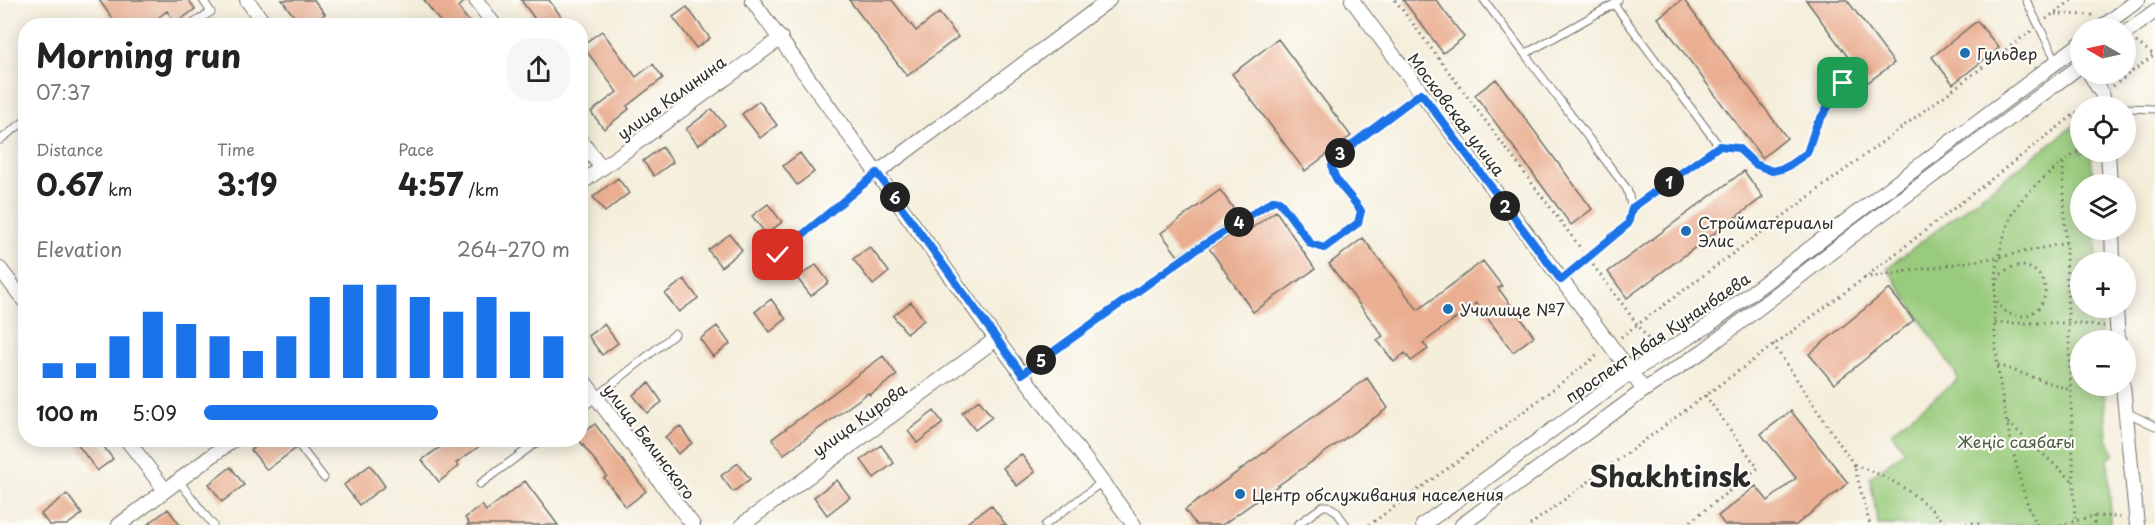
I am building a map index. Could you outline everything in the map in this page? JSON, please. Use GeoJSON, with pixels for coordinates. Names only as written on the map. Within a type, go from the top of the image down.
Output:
{"type":"FeatureCollection","features":[{"type":"Feature","properties":{"kind":"street"},"geometry":{"type":"LineString","coordinates":[[247,0],[260,18]]}},
{"type":"Feature","properties":{"kind":"street"},"geometry":{"type":"LineString","coordinates":[[476,0],[489,18]]}},
{"type":"Feature","properties":{"kind":"street"},"geometry":{"type":"LineString","coordinates":[[752,0],[996,339],[1134,525]]}},
{"type":"Feature","properties":{"kind":"street"},"geometry":{"type":"LineString","coordinates":[[877,173],[1109,0]]}},
{"type":"Feature","properties":{"kind":"street","name":"Московская улица"},"geometry":{"type":"LineString","coordinates":[[1352,0],[1644,390]]}},
{"type":"Feature","properties":{"kind":"street"},"geometry":{"type":"LineString","coordinates":[[2114,18],[2138,0]]}},
{"type":"Feature","properties":{"kind":"street"},"geometry":{"type":"LineString","coordinates":[[2136,25],[2155,11]]}},
{"type":"Feature","properties":{"kind":"street","name":"улица Калинина"},"geometry":{"type":"LineString","coordinates":[[588,178],[781,38]]}},
{"type":"Feature","properties":{"kind":"street","name":"проспект Абая Кунанбаева"},"geometry":{"type":"LineString","coordinates":[[1423,525],[1630,372],[1706,327],[2057,62],[2070,55]]}},
{"type":"Feature","properties":{"kind":"street","name":"проспект Абая Кунанбаева"},"geometry":{"type":"LineString","coordinates":[[1462,525],[1644,390],[1703,351],[1865,226],[2070,73]]}},
{"type":"Feature","properties":{"kind":"street"},"geometry":{"type":"LineString","coordinates":[[588,150],[602,168]]}},
{"type":"Feature","properties":{"kind":"street"},"geometry":{"type":"LineString","coordinates":[[0,269],[18,293]]}},
{"type":"Feature","properties":{"kind":"street","name":"улица Кирова"},"geometry":{"type":"LineString","coordinates":[[742,525],[996,339]]}},
{"type":"Feature","properties":{"kind":"street","name":"улица Белинского"},"geometry":{"type":"LineString","coordinates":[[588,386],[693,525]]}},
{"type":"Feature","properties":{"kind":"street"},"geometry":{"type":"LineString","coordinates":[[2124,396],[2137,521]]}},
{"type":"Feature","properties":{"kind":"street"},"geometry":{"type":"LineString","coordinates":[[132,447],[165,490]]}},
{"type":"Feature","properties":{"kind":"street"},"geometry":{"type":"LineString","coordinates":[[119,525],[223,447]]}},
{"type":"Feature","properties":{"kind":"lane"},"geometry":{"type":"LineString","coordinates":[[202,18],[211,12],[203,0]]}},
{"type":"Feature","properties":{"kind":"lane"},"geometry":{"type":"LineString","coordinates":[[1484,0],[1627,189],[1632,208],[1628,224],[1561,280]]}},
{"type":"Feature","properties":{"kind":"lane"},"geometry":{"type":"LineString","coordinates":[[2026,0],[2057,62]]}},
{"type":"Feature","properties":{"kind":"lane"},"geometry":{"type":"LineString","coordinates":[[1525,54],[1616,2],[1719,146]]}},
{"type":"Feature","properties":{"kind":"lane"},"geometry":{"type":"LineString","coordinates":[[1632,208],[1719,146],[1738,148],[1755,164],[1772,171],[1785,168],[1807,153],[1816,126],[1843,83]]}},
{"type":"Feature","properties":{"kind":"lane"},"geometry":{"type":"LineString","coordinates":[[1022,374],[1194,251],[1274,200],[1279,201],[1311,244],[1324,248],[1358,223],[1361,211],[1354,199],[1333,176],[1331,164],[1334,158],[1421,93]]}},
{"type":"Feature","properties":{"kind":"lane"},"geometry":{"type":"LineString","coordinates":[[2136,108],[2155,109]]}},
{"type":"Feature","properties":{"kind":"lane"},"geometry":{"type":"LineString","coordinates":[[0,140],[18,126]]}},
{"type":"Feature","properties":{"kind":"lane"},"geometry":{"type":"LineString","coordinates":[[778,255],[877,173]]}},
{"type":"Feature","properties":{"kind":"lane"},"geometry":{"type":"LineString","coordinates":[[588,404],[675,334]]}},
{"type":"Feature","properties":{"kind":"lane"},"geometry":{"type":"LineString","coordinates":[[2126,412],[2155,426]]}},
{"type":"Feature","properties":{"kind":"lane"},"geometry":{"type":"LineString","coordinates":[[301,447],[324,478]]}},
{"type":"Feature","properties":{"kind":"lane"},"geometry":{"type":"LineString","coordinates":[[480,484],[530,447]]}},
{"type":"Feature","properties":{"kind":"lane"},"geometry":{"type":"LineString","coordinates":[[178,480],[213,525]]}},
{"type":"Feature","properties":{"kind":"lane"},"geometry":{"type":"LineString","coordinates":[[1045,525],[1102,482]]}},
{"type":"Feature","properties":{"kind":"lane"},"geometry":{"type":"LineString","coordinates":[[1297,525],[1323,506],[1328,506],[1336,511],[1346,525]]}},
{"type":"Feature","properties":{"kind":"path"},"geometry":{"type":"LineString","coordinates":[[1395,0],[1660,355]]}},
{"type":"Feature","properties":{"kind":"path"},"geometry":{"type":"LineString","coordinates":[[1369,525],[1480,445],[1610,345],[2072,0]]}},
{"type":"Feature","properties":{"kind":"path"},"geometry":{"type":"LineString","coordinates":[[2054,14],[2117,16]]}},
{"type":"Feature","properties":{"kind":"path"},"geometry":{"type":"LineString","coordinates":[[2109,96],[2155,55],[2136,42]]}},
{"type":"Feature","properties":{"kind":"path"},"geometry":{"type":"LineString","coordinates":[[1530,525],[1863,279],[2070,118]]}},
{"type":"Feature","properties":{"kind":"path"},"geometry":{"type":"LineString","coordinates":[[2037,525],[2026,504],[2006,421],[1998,365],[1995,323],[1995,288],[1998,280],[2008,269],[2024,267],[2037,274],[2042,280],[2044,295],[2038,309],[2024,316],[2016,316],[2002,309],[1995,296],[1995,288],[2003,237],[2017,207],[2050,172],[2070,158]]}},
{"type":"Feature","properties":{"kind":"path"},"geometry":{"type":"LineString","coordinates":[[2063,163],[2070,368]]}},
{"type":"Feature","properties":{"kind":"path"},"geometry":{"type":"LineString","coordinates":[[1863,279],[2000,257],[2066,243]]}},
{"type":"Feature","properties":{"kind":"path"},"geometry":{"type":"LineString","coordinates":[[2024,316],[2025,323]]}},
{"type":"Feature","properties":{"kind":"path"},"geometry":{"type":"LineString","coordinates":[[1995,323],[2068,323],[2099,330]]}},
{"type":"Feature","properties":{"kind":"path"},"geometry":{"type":"LineString","coordinates":[[1773,344],[1854,465],[1870,525]]}},
{"type":"Feature","properties":{"kind":"path"},"geometry":{"type":"LineString","coordinates":[[1998,365],[2070,391]]}},
{"type":"Feature","properties":{"kind":"path"},"geometry":{"type":"LineString","coordinates":[[1688,524],[1758,468],[1705,395]]}},
{"type":"Feature","properties":{"kind":"path"},"geometry":{"type":"LineString","coordinates":[[2071,396],[2075,519]]}},
{"type":"Feature","properties":{"kind":"path"},"geometry":{"type":"LineString","coordinates":[[2006,421],[2074,482]]}},
{"type":"Feature","properties":{"kind":"path"},"geometry":{"type":"LineString","coordinates":[[1854,465],[1883,474],[1918,496],[1948,525]]}},
{"type":"Feature","properties":{"kind":"path"},"geometry":{"type":"LineString","coordinates":[[2060,525],[2075,519],[2094,516],[2137,521]]}},
{"type":"Feature","properties":{"kind":"path"},"geometry":{"type":"LineString","coordinates":[[2094,516],[2094,525]]}},
{"type":"Feature","properties":{"kind":"path"},"geometry":{"type":"LineString","coordinates":[[1960,525],[1973,523],[1983,525]]}},
{"type":"Feature","properties":{"kind":"green space","name":"Жеңіс саябағы"},"geometry":{"type":"Polygon","coordinates":[[[2070,129],[2070,162],[2092,162],[2092,174],[2070,174],[2070,240],[2096,240],[2096,252],[2070,252],[2070,318],[2100,318],[2101,330],[2070,330],[2070,396],[2105,396],[2107,439],[2114,454],[2108,459],[2111,525],[1878,525],[1870,477],[1905,451],[1891,432],[1957,380],[1956,374],[1887,268],[2070,129]]]}},
{"type":"Feature","properties":{"kind":"building"},"geometry":{"type":"Polygon","coordinates":[[[99,0],[189,0],[195,9],[183,18],[172,18],[167,11],[158,18],[112,18],[99,0]]]}},
{"type":"Feature","properties":{"kind":"building"},"geometry":{"type":"Polygon","coordinates":[[[282,0],[314,0],[325,14],[320,18],[295,18],[282,0]]]}},
{"type":"Feature","properties":{"kind":"building"},"geometry":{"type":"Polygon","coordinates":[[[424,0],[467,0],[458,7],[466,18],[437,18],[424,0]]]}},
{"type":"Feature","properties":{"kind":"building"},"geometry":{"type":"Polygon","coordinates":[[[521,0],[549,0],[562,18],[534,18],[521,0]]]}},
{"type":"Feature","properties":{"kind":"building"},"geometry":{"type":"Polygon","coordinates":[[[849,0],[892,0],[916,31],[939,13],[958,37],[907,76],[849,0]]]}},
{"type":"Feature","properties":{"kind":"building"},"geometry":{"type":"Polygon","coordinates":[[[1403,0],[1436,0],[1464,37],[1443,53],[1403,0]]]}},
{"type":"Feature","properties":{"kind":"building"},"geometry":{"type":"Polygon","coordinates":[[[1682,0],[1787,138],[1762,158],[1658,18],[1682,0]]]}},
{"type":"Feature","properties":{"kind":"building"},"geometry":{"type":"Polygon","coordinates":[[[1806,0],[1847,0],[1894,63],[1867,83],[1806,0]]]}},
{"type":"Feature","properties":{"kind":"building"},"geometry":{"type":"Polygon","coordinates":[[[687,7],[710,38],[696,48],[673,17],[687,7]]]}},
{"type":"Feature","properties":{"kind":"building","name":"Гульдер"},"geometry":{"type":"Polygon","coordinates":[[[1977,21],[1999,48],[1953,84],[1932,57],[1977,21]]]}},
{"type":"Feature","properties":{"kind":"building"},"geometry":{"type":"Polygon","coordinates":[[[602,31],[636,77],[653,64],[663,78],[627,106],[629,109],[604,129],[591,112],[617,92],[588,53],[588,41],[602,31]]]}},
{"type":"Feature","properties":{"kind":"building"},"geometry":{"type":"Polygon","coordinates":[[[1278,39],[1351,136],[1305,171],[1232,74],[1278,39]]]}},
{"type":"Feature","properties":{"kind":"building"},"geometry":{"type":"Polygon","coordinates":[[[1496,79],[1592,209],[1571,225],[1475,95],[1496,79]]]}},
{"type":"Feature","properties":{"kind":"building"},"geometry":{"type":"Polygon","coordinates":[[[759,101],[777,125],[760,138],[742,114],[759,101]]]}},
{"type":"Feature","properties":{"kind":"building"},"geometry":{"type":"Polygon","coordinates":[[[712,109],[725,125],[698,145],[686,129],[712,109]]]}},
{"type":"Feature","properties":{"kind":"building"},"geometry":{"type":"Polygon","coordinates":[[[662,147],[673,162],[654,176],[643,161],[662,147]]]}},
{"type":"Feature","properties":{"kind":"building"},"geometry":{"type":"Polygon","coordinates":[[[800,153],[814,172],[797,185],[783,166],[800,153]]]}},
{"type":"Feature","properties":{"kind":"building"},"geometry":{"type":"Polygon","coordinates":[[[1744,171],[1763,197],[1627,298],[1608,272],[1744,171]]]}},
{"type":"Feature","properties":{"kind":"building"},"geometry":{"type":"Polygon","coordinates":[[[618,178],[629,193],[605,212],[593,197],[618,178]]]}},
{"type":"Feature","properties":{"kind":"building"},"geometry":{"type":"Polygon","coordinates":[[[1220,190],[1239,216],[1178,256],[1161,233],[1220,190]]]}},
{"type":"Feature","properties":{"kind":"building"},"geometry":{"type":"Polygon","coordinates":[[[768,204],[782,222],[766,234],[752,216],[768,204]]]}},
{"type":"Feature","properties":{"kind":"building"},"geometry":{"type":"Polygon","coordinates":[[[1276,211],[1315,269],[1253,312],[1209,248],[1245,225],[1249,230],[1276,211]]]}},
{"type":"Feature","properties":{"kind":"building"},"geometry":{"type":"Polygon","coordinates":[[[730,234],[742,250],[721,267],[708,250],[730,234]]]}},
{"type":"Feature","properties":{"kind":"building"},"geometry":{"type":"Polygon","coordinates":[[[1363,238],[1418,310],[1483,261],[1502,286],[1498,288],[1534,336],[1513,352],[1476,303],[1423,343],[1428,349],[1411,361],[1405,353],[1394,362],[1377,340],[1383,336],[1329,264],[1363,238]]]}},
{"type":"Feature","properties":{"kind":"building"},"geometry":{"type":"Polygon","coordinates":[[[870,247],[889,272],[873,285],[853,259],[870,247]]]}},
{"type":"Feature","properties":{"kind":"building"},"geometry":{"type":"Polygon","coordinates":[[[816,265],[829,282],[811,296],[797,278],[816,265]]]}},
{"type":"Feature","properties":{"kind":"building"},"geometry":{"type":"Polygon","coordinates":[[[684,279],[698,298],[679,312],[665,294],[684,279]]]}},
{"type":"Feature","properties":{"kind":"building"},"geometry":{"type":"Polygon","coordinates":[[[1889,289],[1914,320],[1834,384],[1809,354],[1889,289]]]}},
{"type":"Feature","properties":{"kind":"building"},"geometry":{"type":"Polygon","coordinates":[[[771,299],[786,319],[770,332],[755,312],[771,299]]]}},
{"type":"Feature","properties":{"kind":"building"},"geometry":{"type":"Polygon","coordinates":[[[911,302],[924,320],[907,333],[893,316],[911,302]]]}},
{"type":"Feature","properties":{"kind":"building"},"geometry":{"type":"Polygon","coordinates":[[[604,324],[618,343],[602,355],[588,336],[604,324]]]}},
{"type":"Feature","properties":{"kind":"building"},"geometry":{"type":"Polygon","coordinates":[[[717,326],[730,344],[713,357],[700,339],[717,326]]]}},
{"type":"Feature","properties":{"kind":"building"},"geometry":{"type":"Polygon","coordinates":[[[883,356],[897,375],[870,395],[868,393],[784,454],[772,439],[883,356]]]}},
{"type":"Feature","properties":{"kind":"building"},"geometry":{"type":"Polygon","coordinates":[[[1367,378],[1388,408],[1222,525],[1196,525],[1185,510],[1367,378]]]}},
{"type":"Feature","properties":{"kind":"building"},"geometry":{"type":"Polygon","coordinates":[[[649,383],[662,402],[647,413],[633,395],[649,383]]]}},
{"type":"Feature","properties":{"kind":"building"},"geometry":{"type":"Polygon","coordinates":[[[979,400],[992,417],[975,430],[962,413],[979,400]]]}},
{"type":"Feature","properties":{"kind":"building"},"geometry":{"type":"Polygon","coordinates":[[[934,411],[943,423],[917,443],[908,431],[934,411]]]}},
{"type":"Feature","properties":{"kind":"building"},"geometry":{"type":"Polygon","coordinates":[[[1791,411],[1848,483],[1796,525],[1725,525],[1718,516],[1756,486],[1768,501],[1796,478],[1761,434],[1791,411]]]}},
{"type":"Feature","properties":{"kind":"building"},"geometry":{"type":"Polygon","coordinates":[[[595,424],[646,491],[626,507],[604,478],[607,476],[584,447],[588,447],[588,429],[595,424]]]}},
{"type":"Feature","properties":{"kind":"building"},"geometry":{"type":"Polygon","coordinates":[[[680,426],[692,443],[678,454],[665,437],[680,426]]]}},
{"type":"Feature","properties":{"kind":"building"},"geometry":{"type":"Polygon","coordinates":[[[881,445],[894,463],[874,478],[861,460],[881,445]]]}},
{"type":"Feature","properties":{"kind":"building"},"geometry":{"type":"Polygon","coordinates":[[[79,447],[104,447],[113,459],[97,471],[79,447]]]}},
{"type":"Feature","properties":{"kind":"building"},"geometry":{"type":"Polygon","coordinates":[[[255,447],[294,447],[295,449],[267,470],[251,450],[255,447]]]}},
{"type":"Feature","properties":{"kind":"building"},"geometry":{"type":"Polygon","coordinates":[[[440,447],[478,447],[456,463],[459,466],[439,482],[422,460],[440,447]]]}},
{"type":"Feature","properties":{"kind":"building"},"geometry":{"type":"Polygon","coordinates":[[[1021,454],[1035,472],[1017,486],[1003,468],[1021,454]]]}},
{"type":"Feature","properties":{"kind":"building"},"geometry":{"type":"Polygon","coordinates":[[[738,463],[750,479],[733,492],[721,476],[738,463]]]}},
{"type":"Feature","properties":{"kind":"building"},"geometry":{"type":"Polygon","coordinates":[[[370,465],[385,486],[359,505],[344,485],[370,465]]]}},
{"type":"Feature","properties":{"kind":"building"},"geometry":{"type":"Polygon","coordinates":[[[231,467],[244,485],[222,502],[209,484],[231,467]]]}},
{"type":"Feature","properties":{"kind":"building"},"geometry":{"type":"Polygon","coordinates":[[[837,480],[850,497],[827,515],[814,497],[837,480]]]}},
{"type":"Feature","properties":{"kind":"building"},"geometry":{"type":"Polygon","coordinates":[[[525,481],[558,525],[467,525],[469,523],[465,518],[482,505],[486,511],[525,481]]]}},
{"type":"Feature","properties":{"kind":"building"},"geometry":{"type":"Polygon","coordinates":[[[67,494],[82,514],[67,525],[49,525],[41,514],[67,494]]]}},
{"type":"Feature","properties":{"kind":"building"},"geometry":{"type":"Polygon","coordinates":[[[991,505],[1006,525],[964,525],[991,505]]]}},
{"type":"Feature","properties":{"kind":"building"},"geometry":{"type":"Polygon","coordinates":[[[168,509],[180,525],[147,525],[168,509]]]}},
{"type":"Feature","properties":{"kind":"place","name":"Гульдер"},"geometry":{"type":"Point","coordinates":[1965,53]}},
{"type":"Feature","properties":{"kind":"place","name":"Стройматериалы Элис"},"geometry":{"type":"Point","coordinates":[1686,231]}},
{"type":"Feature","properties":{"kind":"place","name":"Училище №7"},"geometry":{"type":"Point","coordinates":[1448,309]}},
{"type":"Feature","properties":{"kind":"place","name":"Центр обслуживания населения"},"geometry":{"type":"Point","coordinates":[1240,494]}},
{"type":"Feature","properties":{"kind":"district","name":"Shakhtinsk"},"geometry":{"type":"Point","coordinates":[1670,475]}},
{"type":"Feature","properties":{"kind":"route"},"geometry":{"type":"LineString","coordinates":[[778,255],[877,173],[1022,374],[1194,251],[1274,200],[1279,201],[1311,244],[1324,248],[1358,223],[1361,211],[1354,199],[1333,176],[1331,164],[1334,158],[1421,93],[1561,280],[1628,224],[1632,208],[1719,146],[1738,148],[1755,164],[1772,171],[1785,168],[1807,153],[1816,126],[1843,83]]}}]}
